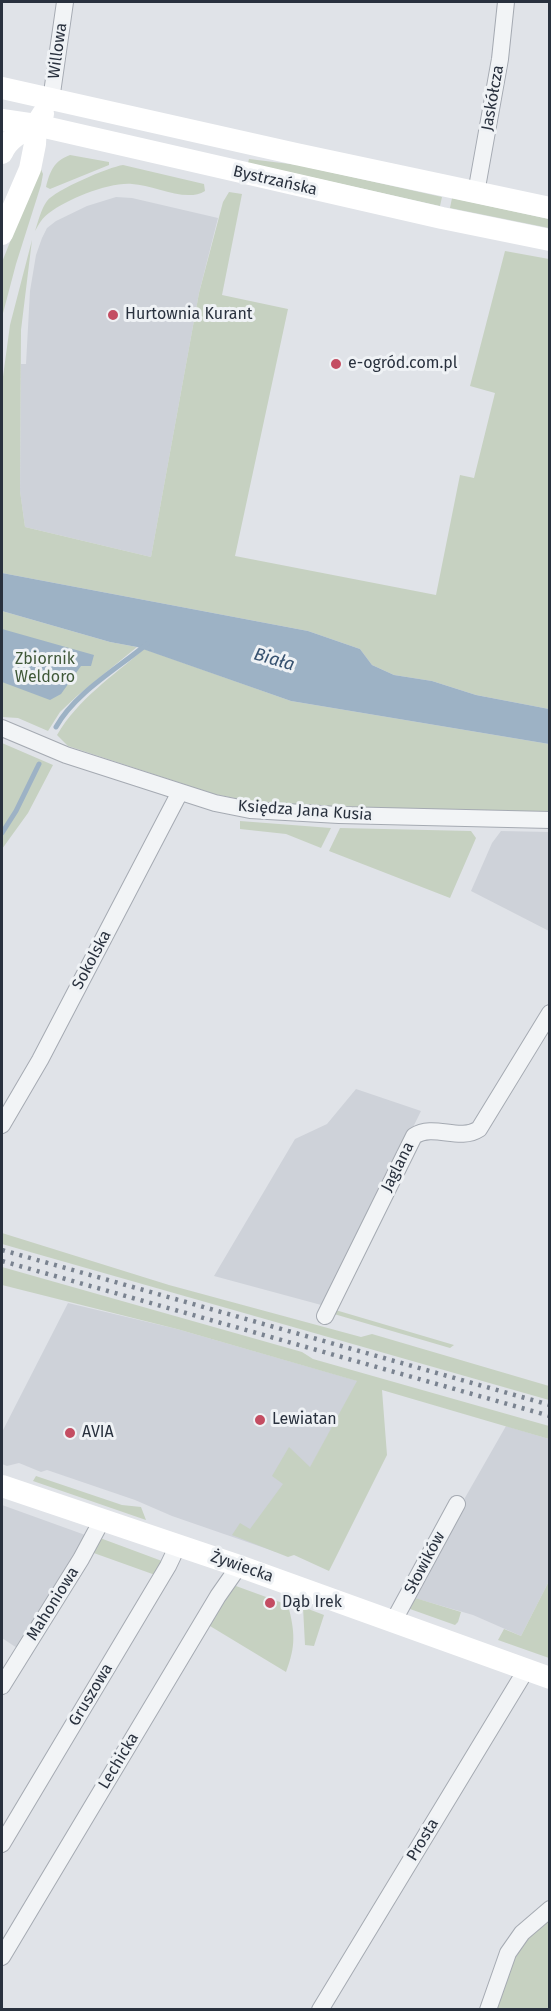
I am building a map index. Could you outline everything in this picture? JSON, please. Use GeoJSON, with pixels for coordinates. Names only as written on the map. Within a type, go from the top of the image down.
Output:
{"type":"FeatureCollection","features":[{"type":"Feature","properties":{"kind":"main road","name":"Bystrzańska"},"geometry":{"type":"LineString","coordinates":[[2,88],[549,208]]}},
{"type":"Feature","properties":{"kind":"main road"},"geometry":{"type":"LineString","coordinates":[[2,234],[30,169],[36,125],[51,100]]}},
{"type":"Feature","properties":{"kind":"main road","name":"Bystrzańska"},"geometry":{"type":"LineString","coordinates":[[2,120],[36,125],[442,218],[549,240]]}},
{"type":"Feature","properties":{"kind":"main road"},"geometry":{"type":"LineString","coordinates":[[2,153],[4,146],[13,138],[36,125]]}},
{"type":"Feature","properties":{"kind":"main road","name":"Żywiecka"},"geometry":{"type":"LineString","coordinates":[[2,1486],[239,1566],[549,1678]]}},
{"type":"Feature","properties":{"kind":"street","name":"Willowa"},"geometry":{"type":"LineString","coordinates":[[51,100],[65,2]]}},
{"type":"Feature","properties":{"kind":"street","name":"Jaskółcza"},"geometry":{"type":"LineString","coordinates":[[476,193],[500,59],[506,2]]}},
{"type":"Feature","properties":{"kind":"street","name":"Księdza Jana Kusia"},"geometry":{"type":"LineString","coordinates":[[2,728],[66,755],[215,803],[250,810],[549,820]]}},
{"type":"Feature","properties":{"kind":"street","name":"Sokolska"},"geometry":{"type":"LineString","coordinates":[[2,1125],[40,1060],[180,792]]}},
{"type":"Feature","properties":{"kind":"street","name":"Jaglana"},"geometry":{"type":"LineString","coordinates":[[325,1316],[414,1136],[428,1131],[466,1134],[480,1129],[549,1013]]}},
{"type":"Feature","properties":{"kind":"street","name":"Słowików"},"geometry":{"type":"LineString","coordinates":[[393,1622],[457,1504]]}},
{"type":"Feature","properties":{"kind":"street","name":"Mahoniowa"},"geometry":{"type":"LineString","coordinates":[[2,1686],[81,1559],[102,1520]]}},
{"type":"Feature","properties":{"kind":"street","name":"Gruszowa"},"geometry":{"type":"LineString","coordinates":[[2,1844],[168,1566],[178,1545]]}},
{"type":"Feature","properties":{"kind":"street","name":"Lechicka"},"geometry":{"type":"LineString","coordinates":[[2,1957],[218,1596],[239,1566]]}},
{"type":"Feature","properties":{"kind":"street","name":"Prosta"},"geometry":{"type":"LineString","coordinates":[[320,2010],[526,1670]]}},
{"type":"Feature","properties":{"kind":"street"},"geometry":{"type":"LineString","coordinates":[[488,2010],[508,1953],[522,1933],[549,1909]]}},
{"type":"Feature","properties":{"kind":"shaded area"},"geometry":{"type":"Polygon","coordinates":[[[116,197],[132,198],[218,218],[199,293],[151,557],[25,527],[20,491],[21,364],[26,364],[30,291],[36,255],[47,228],[56,221],[87,206],[116,197]]]}},
{"type":"Feature","properties":{"kind":"shaded area"},"geometry":{"type":"Polygon","coordinates":[[[501,831],[549,832],[549,931],[471,891],[492,843],[501,831]]]}},
{"type":"Feature","properties":{"kind":"shaded area"},"geometry":{"type":"Polygon","coordinates":[[[356,1089],[421,1111],[325,1306],[214,1276],[295,1139],[327,1124],[356,1089]]]}},
{"type":"Feature","properties":{"kind":"shaded area"},"geometry":{"type":"Polygon","coordinates":[[[68,1303],[177,1329],[358,1381],[310,1468],[276,1552],[47,1470],[41,1472],[19,1463],[7,1466],[2,1464],[2,1432],[68,1303]]]}},
{"type":"Feature","properties":{"kind":"shaded area"},"geometry":{"type":"Polygon","coordinates":[[[506,1426],[549,1439],[549,1581],[521,1636],[473,1615],[404,1595],[462,1503],[506,1426]]]}},
{"type":"Feature","properties":{"kind":"shaded area"},"geometry":{"type":"Polygon","coordinates":[[[2,1505],[88,1536],[20,1650],[2,1638],[2,1505]]]}},
{"type":"Feature","properties":{"kind":"green space"},"geometry":{"type":"Polygon","coordinates":[[[70,155],[109,162],[109,165],[50,189],[46,187],[54,167],[60,160],[70,155]]]}},
{"type":"Feature","properties":{"kind":"green space"},"geometry":{"type":"Polygon","coordinates":[[[249,159],[298,165],[442,197],[440,206],[248,163],[249,159]]]}},
{"type":"Feature","properties":{"kind":"green space"},"geometry":{"type":"Polygon","coordinates":[[[123,165],[204,184],[205,191],[189,195],[141,185],[112,186],[89,192],[57,208],[44,217],[35,231],[43,208],[52,196],[83,180],[123,165]]]}},
{"type":"Feature","properties":{"kind":"green space"},"geometry":{"type":"Polygon","coordinates":[[[40,167],[43,174],[41,185],[2,317],[2,262],[40,167]]]}},
{"type":"Feature","properties":{"kind":"green space"},"geometry":{"type":"Polygon","coordinates":[[[229,192],[242,194],[222,295],[288,309],[235,556],[436,595],[460,475],[474,478],[495,393],[470,386],[505,251],[549,259],[549,709],[476,695],[432,681],[394,675],[372,665],[360,649],[308,631],[2,573],[2,384],[10,325],[32,240],[21,330],[20,491],[25,527],[151,557],[199,293],[223,202],[229,192]]]}},
{"type":"Feature","properties":{"kind":"green space"},"geometry":{"type":"Polygon","coordinates":[[[452,198],[549,219],[549,228],[450,208],[452,198]]]}},
{"type":"Feature","properties":{"kind":"green space"},"geometry":{"type":"Polygon","coordinates":[[[2,611],[110,642],[137,647],[60,712],[48,731],[18,718],[2,717],[2,611]]]}},
{"type":"Feature","properties":{"kind":"green space"},"geometry":{"type":"Polygon","coordinates":[[[144,649],[291,701],[549,744],[549,813],[294,805],[250,801],[214,794],[68,746],[57,735],[65,722],[86,699],[144,649]]]}},
{"type":"Feature","properties":{"kind":"green space"},"geometry":{"type":"Polygon","coordinates":[[[2,743],[53,765],[28,813],[2,849],[2,743]]]}},
{"type":"Feature","properties":{"kind":"green space"},"geometry":{"type":"Polygon","coordinates":[[[240,821],[331,828],[321,848],[286,834],[240,829],[240,821]]]}},
{"type":"Feature","properties":{"kind":"green space"},"geometry":{"type":"Polygon","coordinates":[[[340,828],[471,831],[476,838],[450,898],[329,851],[340,828]]]}},
{"type":"Feature","properties":{"kind":"green space"},"geometry":{"type":"Polygon","coordinates":[[[2,1233],[169,1285],[361,1337],[372,1334],[549,1386],[549,1400],[2,1244],[2,1233]]]}},
{"type":"Feature","properties":{"kind":"green space"},"geometry":{"type":"Polygon","coordinates":[[[2,1267],[302,1352],[313,1359],[549,1426],[549,1439],[382,1390],[387,1455],[329,1571],[294,1555],[288,1557],[232,1535],[240,1523],[250,1529],[283,1484],[272,1476],[289,1447],[310,1467],[357,1381],[177,1329],[2,1285],[2,1267]]]}},
{"type":"Feature","properties":{"kind":"green space"},"geometry":{"type":"Polygon","coordinates":[[[332,1309],[454,1345],[450,1348],[334,1314],[332,1309]]]}},
{"type":"Feature","properties":{"kind":"green space"},"geometry":{"type":"Polygon","coordinates":[[[36,1476],[122,1505],[141,1507],[146,1520],[33,1481],[36,1476]]]}},
{"type":"Feature","properties":{"kind":"green space"},"geometry":{"type":"Polygon","coordinates":[[[100,1538],[162,1561],[158,1576],[91,1552],[100,1538]]]}},
{"type":"Feature","properties":{"kind":"green space"},"geometry":{"type":"Polygon","coordinates":[[[549,1581],[549,1658],[498,1640],[504,1629],[521,1636],[549,1581]]]}},
{"type":"Feature","properties":{"kind":"green space"},"geometry":{"type":"Polygon","coordinates":[[[236,1586],[288,1605],[293,1639],[292,1654],[286,1672],[205,1623],[225,1595],[236,1586]]]}},
{"type":"Feature","properties":{"kind":"green space"},"geometry":{"type":"Polygon","coordinates":[[[412,1597],[461,1612],[458,1622],[455,1625],[410,1609],[412,1597]]]}},
{"type":"Feature","properties":{"kind":"green space"},"geometry":{"type":"Polygon","coordinates":[[[303,1607],[324,1615],[314,1646],[305,1645],[303,1607]]]}},
{"type":"Feature","properties":{"kind":"green space"},"geometry":{"type":"Polygon","coordinates":[[[549,1913],[549,2009],[492,2010],[511,1955],[549,1913]]]}},
{"type":"Feature","properties":{"kind":"water","name":"Biała"},"geometry":{"type":"Polygon","coordinates":[[[2,573],[308,631],[360,649],[372,665],[394,675],[432,681],[476,695],[549,709],[549,744],[291,701],[137,647],[110,642],[2,611],[2,573]]]}},
{"type":"Feature","properties":{"kind":"water","name":"Zbiornik Weldoro"},"geometry":{"type":"Polygon","coordinates":[[[2,629],[94,655],[91,666],[81,666],[61,694],[50,700],[2,682],[2,629]]]}},
{"type":"Feature","properties":{"kind":"waterway"},"geometry":{"type":"LineString","coordinates":[[56,727],[85,692],[147,644]]}},
{"type":"Feature","properties":{"kind":"waterway"},"geometry":{"type":"LineString","coordinates":[[2,833],[16,811],[39,764]]}},
{"type":"Feature","properties":{"kind":"railway"},"geometry":{"type":"LineString","coordinates":[[2,1250],[550,1405]]}},
{"type":"Feature","properties":{"kind":"railway"},"geometry":{"type":"LineString","coordinates":[[2,1261],[550,1416]]}},
{"type":"Feature","properties":{"kind":"place","name":"Hurtownia Kurant"},"geometry":{"type":"Point","coordinates":[113,315]}},
{"type":"Feature","properties":{"kind":"place","name":"e-ogród.com.pl"},"geometry":{"type":"Point","coordinates":[336,364]}},
{"type":"Feature","properties":{"kind":"place","name":"Lewiatan"},"geometry":{"type":"Point","coordinates":[260,1420]}},
{"type":"Feature","properties":{"kind":"place","name":"AVIA"},"geometry":{"type":"Point","coordinates":[70,1433]}},
{"type":"Feature","properties":{"kind":"place","name":"Dąb Irek"},"geometry":{"type":"Point","coordinates":[270,1603]}}]}
